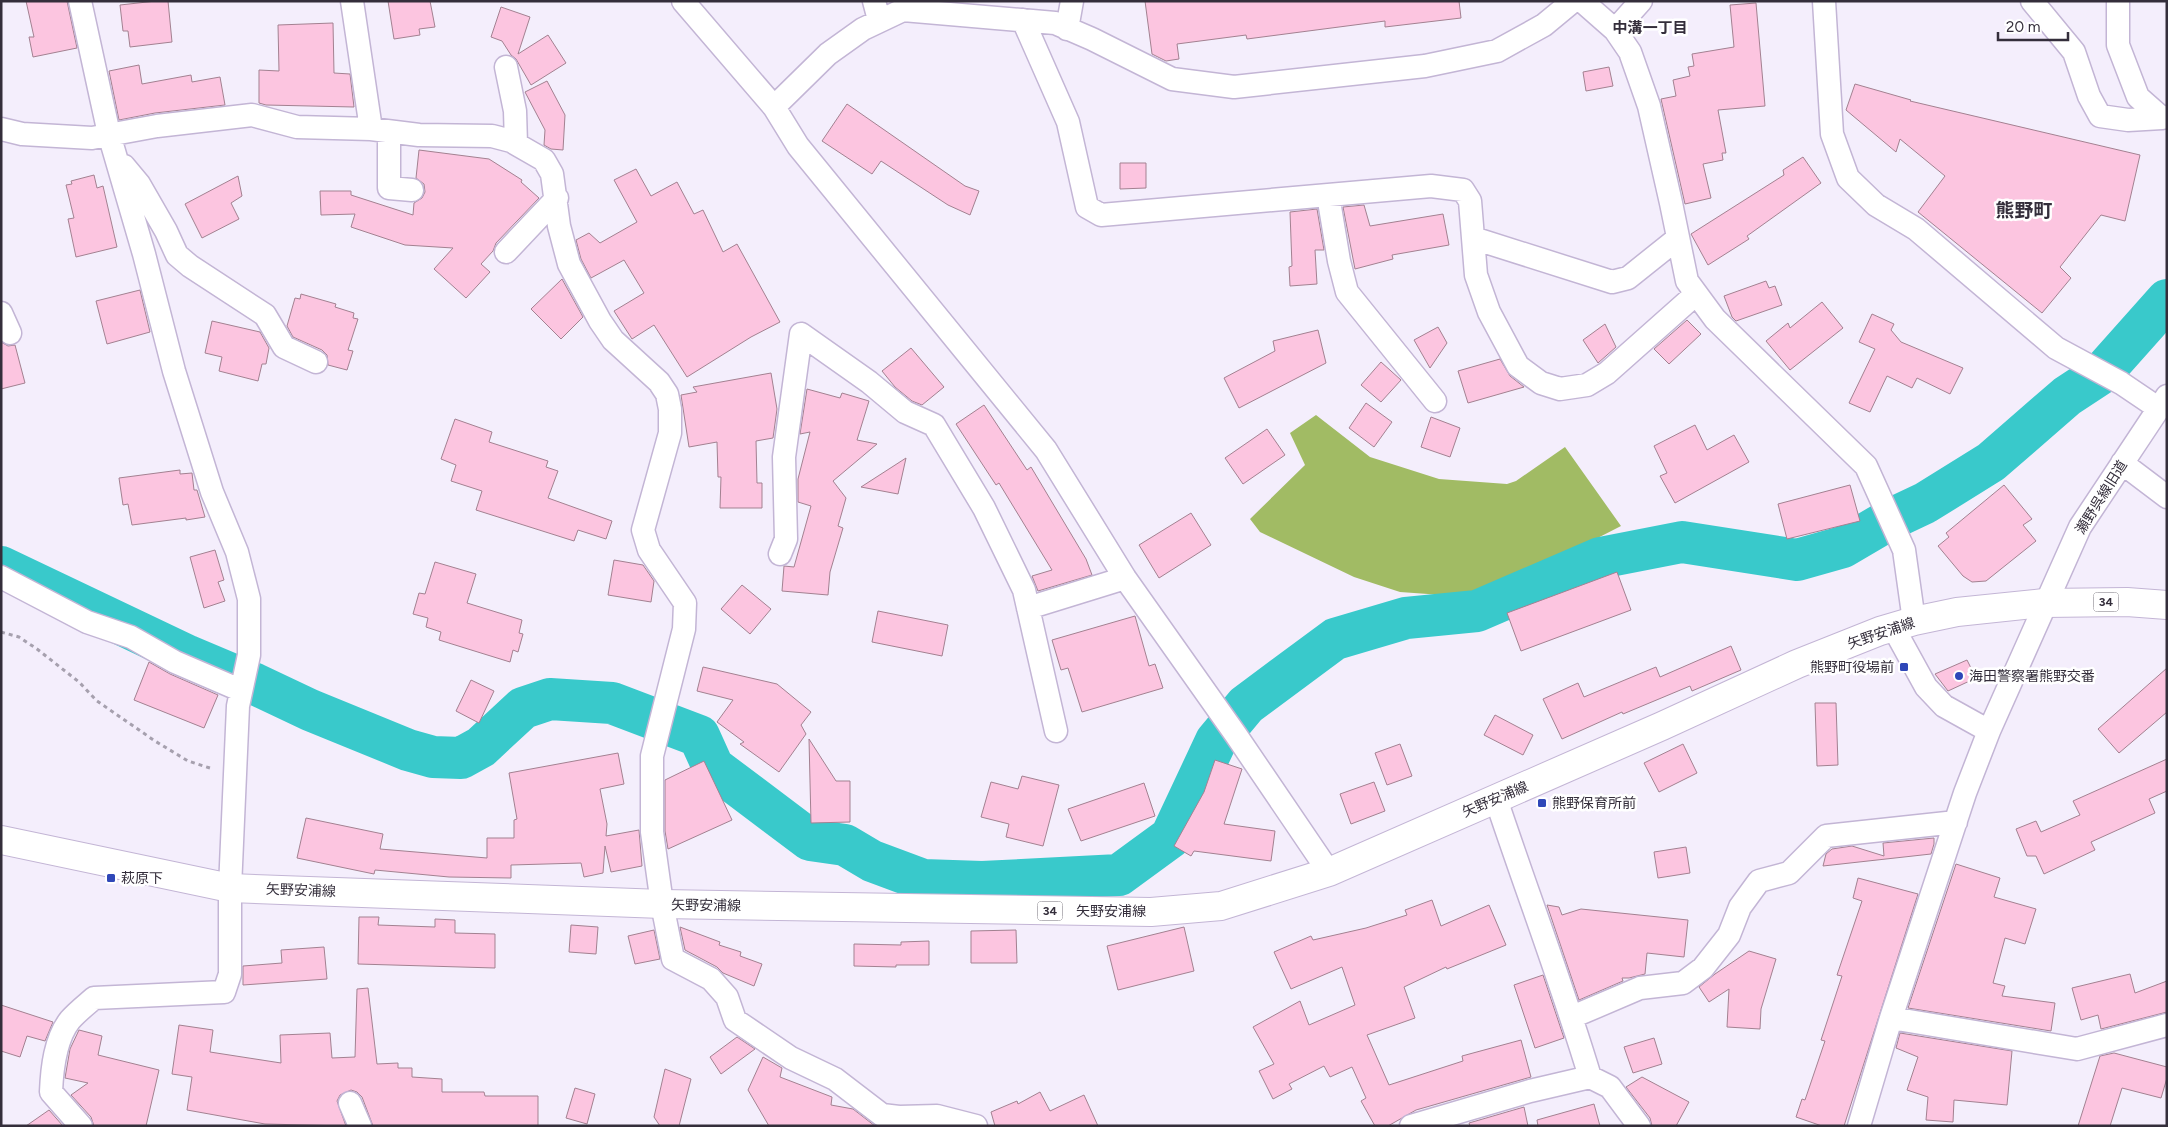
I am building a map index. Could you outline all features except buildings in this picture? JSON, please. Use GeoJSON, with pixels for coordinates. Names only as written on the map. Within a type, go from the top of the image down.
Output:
{"type":"FeatureCollection","features":[{"type":"Feature","properties":{"kind":"main road","name":"矢野安浦線"},"geometry":{"type":"LineString","coordinates":[[1,840],[230,888],[662,904],[1151,912],[1221,906],[1329,872],[1797,664],[1903,624],[1957,612],[2044,603],[2127,602],[2167,605]]}},
{"type":"Feature","properties":{"kind":"street"},"geometry":{"type":"LineString","coordinates":[[80,1],[109,134],[144,254],[176,380],[212,492],[237,552],[249,599],[249,655],[238,706],[234,776],[230,888],[230,974],[224,992],[94,998],[70,1020],[62,1034],[52,1068],[51,1092],[81,1126]]}},
{"type":"Feature","properties":{"kind":"street"},"geometry":{"type":"LineString","coordinates":[[352,1],[380,131],[388,188],[412,190]]}},
{"type":"Feature","properties":{"kind":"street"},"geometry":{"type":"LineString","coordinates":[[683,1],[774,107],[798,146],[1046,450],[1125,578],[1329,872]]}},
{"type":"Feature","properties":{"kind":"street"},"geometry":{"type":"LineString","coordinates":[[1067,28],[1072,1]]}},
{"type":"Feature","properties":{"kind":"street"},"geometry":{"type":"LineString","coordinates":[[774,107],[828,54],[876,11],[903,10],[1055,23],[1172,79],[1234,87],[1425,66],[1497,51],[1544,25],[1573,1]]}},
{"type":"Feature","properties":{"kind":"street"},"geometry":{"type":"LineString","coordinates":[[1582,1],[1615,30],[1630,52],[1648,106],[1687,281],[1715,319],[1866,466],[1904,550],[1903,624],[1926,687],[1944,706],[1989,731]]}},
{"type":"Feature","properties":{"kind":"street"},"geometry":{"type":"LineString","coordinates":[[1615,30],[1641,1]]}},
{"type":"Feature","properties":{"kind":"street"},"geometry":{"type":"LineString","coordinates":[[1824,1],[1832,134],[1848,178],[1876,205],[1916,229],[2056,348],[2121,383],[2162,402]]}},
{"type":"Feature","properties":{"kind":"street"},"geometry":{"type":"LineString","coordinates":[[2032,1],[2074,52],[2089,96],[2100,116],[2128,120],[2164,117]]}},
{"type":"Feature","properties":{"kind":"street"},"geometry":{"type":"LineString","coordinates":[[2118,1],[2118,45],[2138,97],[2164,117]]}},
{"type":"Feature","properties":{"kind":"street"},"geometry":{"type":"LineString","coordinates":[[1024,20],[1068,122],[1087,207],[1101,215],[1431,186],[1463,190],[1470,201],[1476,275],[1486,302],[1518,366],[1541,383],[1560,389],[1587,385],[1607,373],[1696,294]]}},
{"type":"Feature","properties":{"kind":"street"},"geometry":{"type":"LineString","coordinates":[[506,67],[515,111],[516,144]]}},
{"type":"Feature","properties":{"kind":"street"},"geometry":{"type":"LineString","coordinates":[[1,129],[22,134],[92,138],[166,124],[252,115],[298,127],[492,136],[516,144],[544,160],[552,174],[557,198],[559,226],[569,264],[600,321],[613,340],[659,382],[667,394],[670,409],[670,433],[643,530],[649,550],[685,604],[684,629],[652,756],[652,832],[662,904],[673,959],[711,979],[727,997],[735,1020],[791,1058],[835,1079],[882,1115],[899,1117],[937,1116],[976,1126]]}},
{"type":"Feature","properties":{"kind":"street"},"geometry":{"type":"LineString","coordinates":[[116,156],[139,184],[166,231],[177,255],[190,266],[265,315],[284,347],[316,362]]}},
{"type":"Feature","properties":{"kind":"street"},"geometry":{"type":"LineString","coordinates":[[1328,195],[1339,261],[1347,292],[1435,401]]}},
{"type":"Feature","properties":{"kind":"street"},"geometry":{"type":"LineString","coordinates":[[506,252],[557,198]]}},
{"type":"Feature","properties":{"kind":"street"},"geometry":{"type":"LineString","coordinates":[[1473,238],[1612,282],[1628,278],[1678,238]]}},
{"type":"Feature","properties":{"kind":"street"},"geometry":{"type":"LineString","coordinates":[[1,312],[10,333]]}},
{"type":"Feature","properties":{"kind":"street"},"geometry":{"type":"LineString","coordinates":[[780,554],[786,539],[784,457],[801,334],[869,382],[905,412],[934,424],[984,508],[1024,590],[1056,731]]}},
{"type":"Feature","properties":{"kind":"street","name":"瀬野呉線旧道"},"geometry":{"type":"LineString","coordinates":[[1858,1126],[1891,1018],[1956,822],[1989,731],[2044,603],[2080,528],[2162,402]]}},
{"type":"Feature","properties":{"kind":"street"},"geometry":{"type":"LineString","coordinates":[[2122,463],[2167,498]]}},
{"type":"Feature","properties":{"kind":"street"},"geometry":{"type":"LineString","coordinates":[[1,577],[87,622],[131,637],[175,662],[240,690]]}},
{"type":"Feature","properties":{"kind":"street"},"geometry":{"type":"LineString","coordinates":[[1028,608],[1125,578]]}},
{"type":"Feature","properties":{"kind":"street"},"geometry":{"type":"LineString","coordinates":[[1496,799],[1540,930],[1572,1017],[1590,1078]]}},
{"type":"Feature","properties":{"kind":"street"},"geometry":{"type":"LineString","coordinates":[[1572,1017],[1640,988],[1683,983],[1702,968],[1729,935],[1740,907],[1759,881],[1789,873],[1826,836],[1956,822]]}},
{"type":"Feature","properties":{"kind":"street"},"geometry":{"type":"LineString","coordinates":[[1891,1018],[2077,1049],[2167,1024]]}},
{"type":"Feature","properties":{"kind":"street"},"geometry":{"type":"LineString","coordinates":[[1410,1126],[1530,1091],[1590,1078],[1610,1087],[1639,1126]]}},
{"type":"Feature","properties":{"kind":"street"},"geometry":{"type":"LineString","coordinates":[[350,1103],[360,1126]]}},
{"type":"Feature","properties":{"kind":"path"},"geometry":{"type":"LineString","coordinates":[[1,632],[18,637],[37,649],[79,682],[97,701],[188,761],[234,776]]}},
{"type":"Feature","properties":{"kind":"green space"},"geometry":{"type":"Polygon","coordinates":[[[1316,415],[1370,457],[1439,479],[1507,484],[1516,481],[1565,447],[1621,526],[1492,592],[1442,595],[1400,592],[1354,577],[1260,532],[1250,519],[1305,465],[1290,433],[1316,415]]]}},
{"type":"Feature","properties":{"kind":"waterway"},"geometry":{"type":"LineString","coordinates":[[1,567],[188,656],[255,684],[310,710],[408,750],[433,757],[461,758],[481,747],[523,708],[550,699],[612,703],[699,736],[713,767],[810,840],[845,845],[872,861],[923,880],[982,882],[1119,875],[1171,837],[1216,741],[1246,705],[1335,639],[1406,618],[1477,611],[1600,558],[1682,542],[1797,560],[1843,547],[1889,520],[1925,503],[1991,462],[2067,396],[2102,373],[2167,300]]}},
{"type":"Feature","properties":{"kind":"place","name":"熊野町役場前"},"geometry":{"type":"Point","coordinates":[1904,667]}},
{"type":"Feature","properties":{"kind":"place","name":"海田警察署熊野交番"},"geometry":{"type":"Point","coordinates":[1959,676]}},
{"type":"Feature","properties":{"kind":"place","name":"熊野保育所前"},"geometry":{"type":"Point","coordinates":[1542,803]}},
{"type":"Feature","properties":{"kind":"place","name":"萩原下"},"geometry":{"type":"Point","coordinates":[111,878]}},
{"type":"Feature","properties":{"kind":"district","name":"中溝一丁目"},"geometry":{"type":"Point","coordinates":[1650,28]}},
{"type":"Feature","properties":{"kind":"district","name":"熊野町"},"geometry":{"type":"Point","coordinates":[2024,210]}}]}
